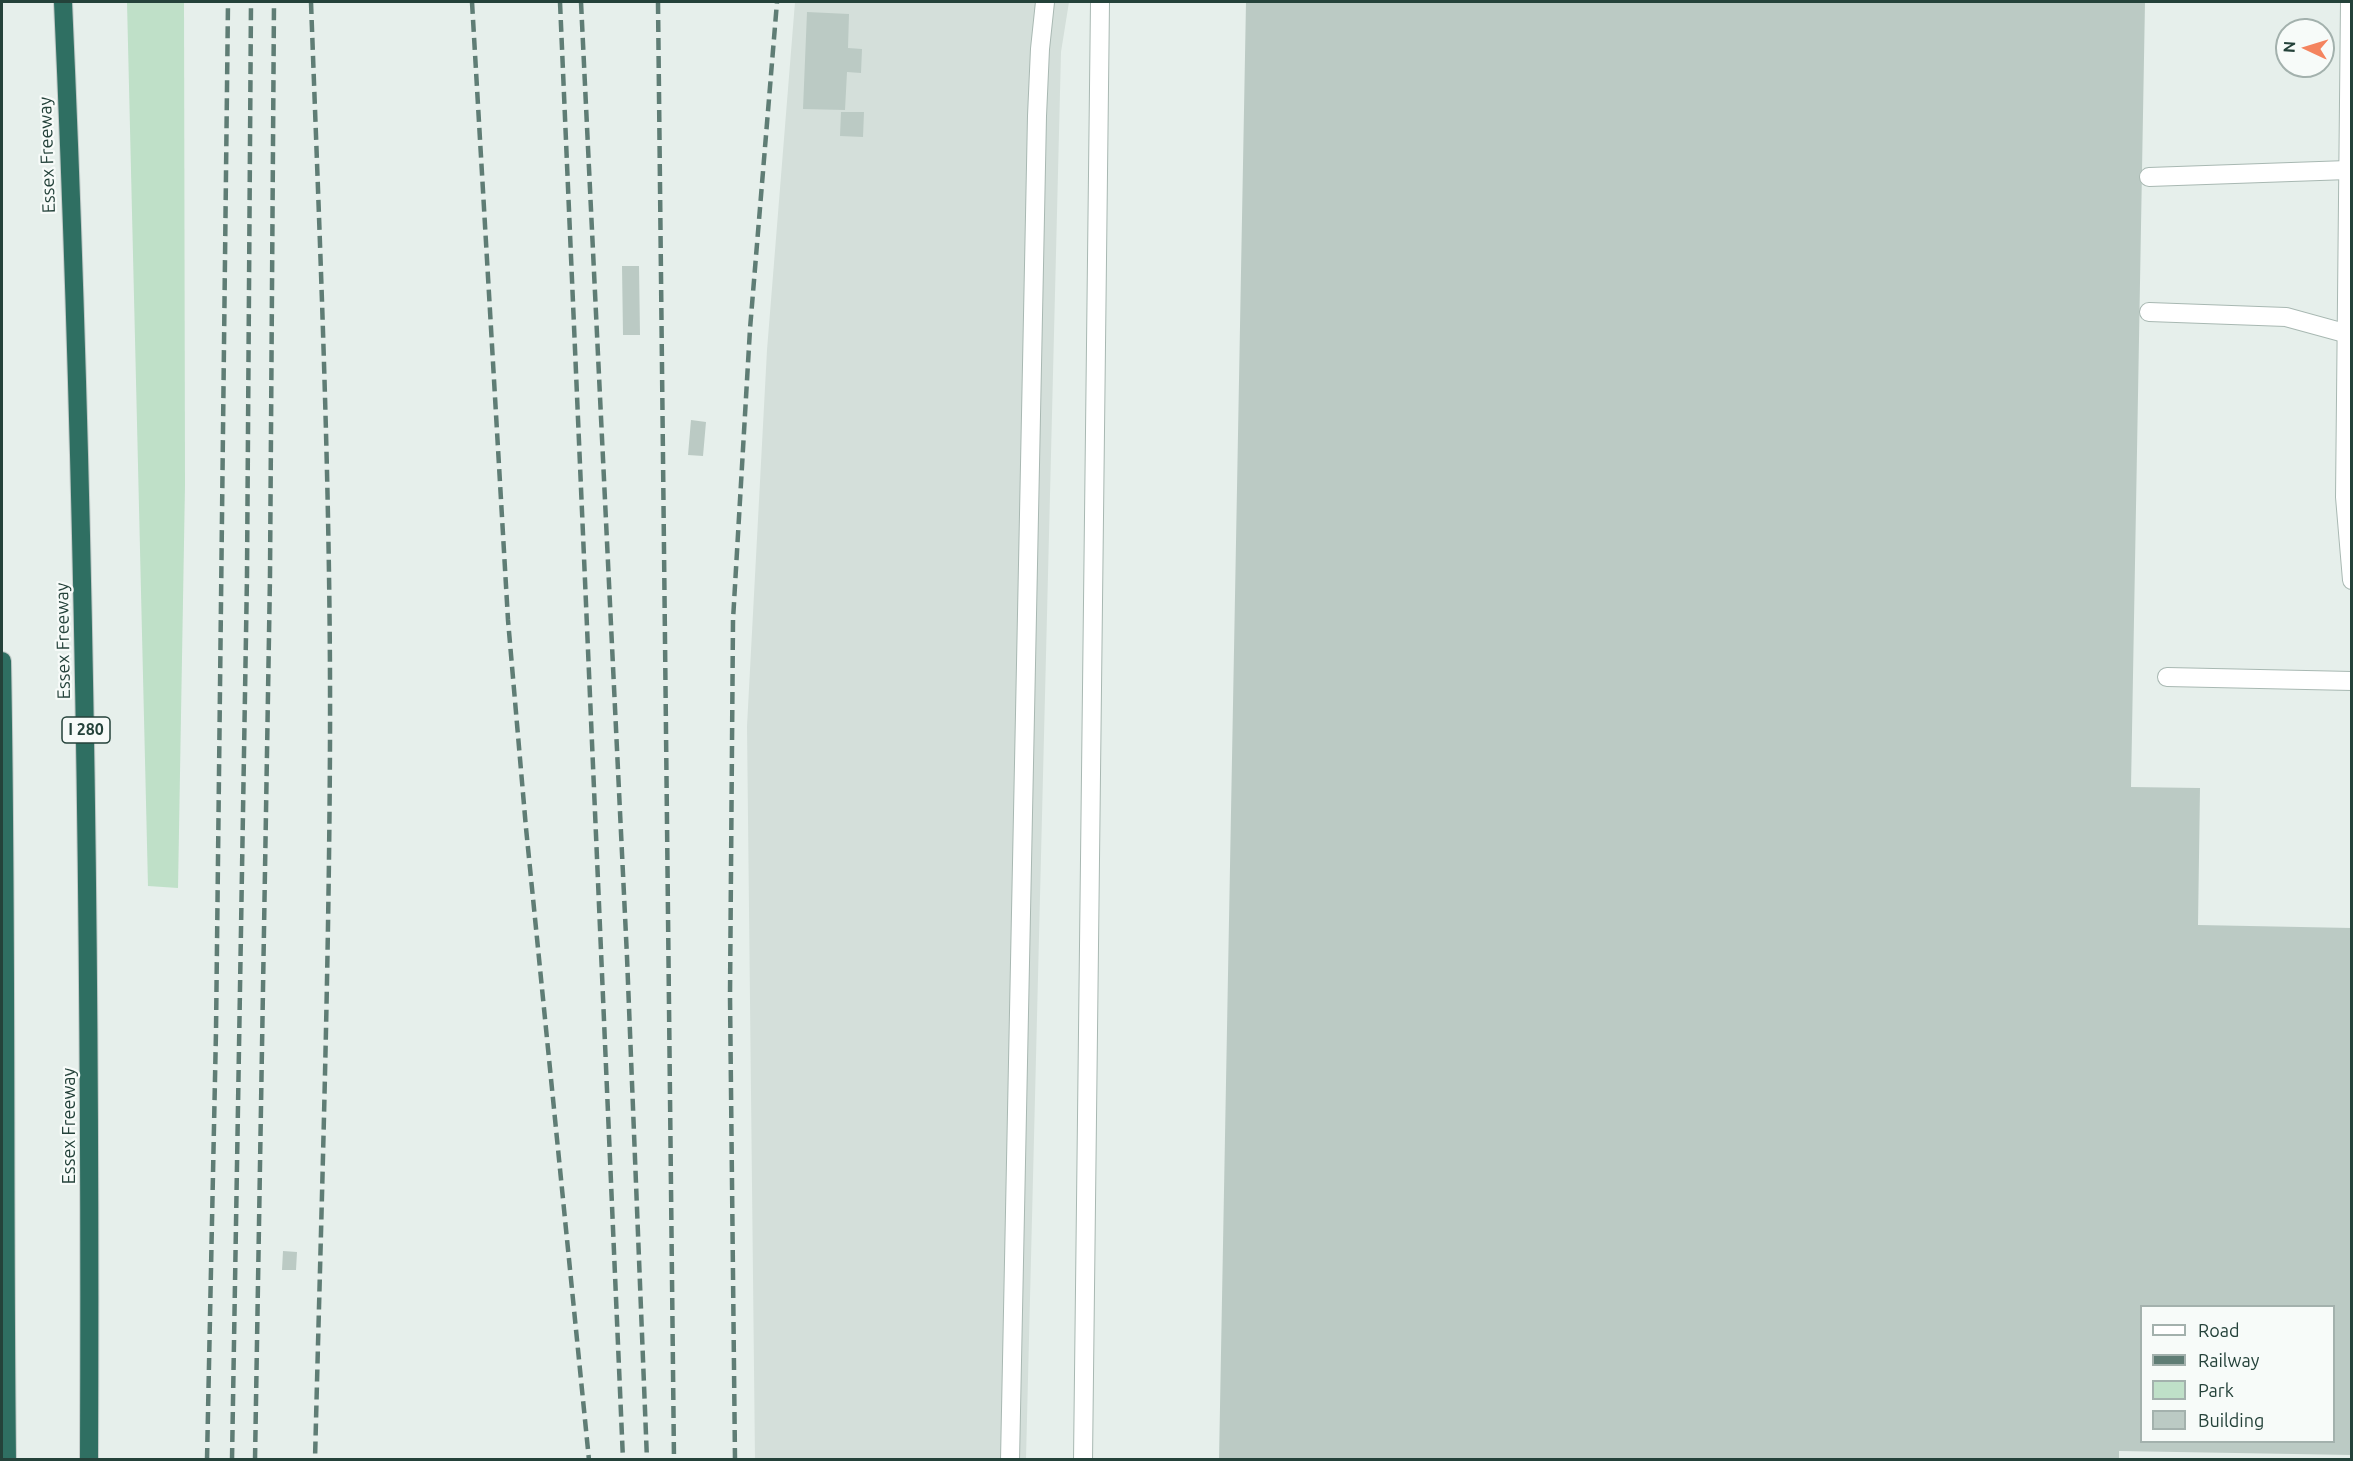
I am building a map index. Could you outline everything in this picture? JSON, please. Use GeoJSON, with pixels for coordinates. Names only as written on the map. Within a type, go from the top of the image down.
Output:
{"type":"FeatureCollection","features":[{"type":"Feature","properties":{"kind":"highway","name":"Essex Freeway"},"geometry":{"type":"LineString","coordinates":[[63,2],[86,697],[90,1105],[89,1460]]}},
{"type":"Feature","properties":{"kind":"highway"},"geometry":{"type":"LineString","coordinates":[[2,660],[7,1460]]}},
{"type":"Feature","properties":{"kind":"street"},"geometry":{"type":"LineString","coordinates":[[1010,1460],[1037,116],[1045,2]]}},
{"type":"Feature","properties":{"kind":"street"},"geometry":{"type":"LineString","coordinates":[[1083,1460],[1100,2]]}},
{"type":"Feature","properties":{"kind":"street"},"geometry":{"type":"LineString","coordinates":[[2350,2],[2349,335],[2345,497],[2352,580]]}},
{"type":"Feature","properties":{"kind":"street"},"geometry":{"type":"LineString","coordinates":[[2149,177],[2348,170]]}},
{"type":"Feature","properties":{"kind":"street"},"geometry":{"type":"LineString","coordinates":[[2149,312],[2286,317],[2349,335]]}},
{"type":"Feature","properties":{"kind":"street"},"geometry":{"type":"LineString","coordinates":[[2167,677],[2352,681]]}},
{"type":"Feature","properties":{"kind":"shaded area"},"geometry":{"type":"Polygon","coordinates":[[[795,2],[1069,2],[1061,52],[1026,1459],[755,1460],[747,726],[767,350],[795,2]]]}},
{"type":"Feature","properties":{"kind":"green space"},"geometry":{"type":"Polygon","coordinates":[[[127,2],[184,2],[185,485],[178,888],[148,886],[127,2]]]}},
{"type":"Feature","properties":{"kind":"building"},"geometry":{"type":"Polygon","coordinates":[[[1246,2],[2145,2],[2131,787],[2200,788],[2198,925],[2352,928],[2352,1455],[2119,1451],[2119,1460],[1219,1460],[1246,2]]]}},
{"type":"Feature","properties":{"kind":"building"},"geometry":{"type":"Polygon","coordinates":[[[807,12],[849,14],[848,48],[862,49],[861,73],[847,72],[845,110],[803,109],[807,12]]]}},
{"type":"Feature","properties":{"kind":"building"},"geometry":{"type":"Polygon","coordinates":[[[841,112],[864,112],[863,137],[840,136],[841,112]]]}},
{"type":"Feature","properties":{"kind":"building"},"geometry":{"type":"Polygon","coordinates":[[[622,266],[639,266],[640,335],[623,335],[622,266]]]}},
{"type":"Feature","properties":{"kind":"building"},"geometry":{"type":"Polygon","coordinates":[[[691,420],[706,422],[703,456],[688,455],[691,420]]]}},
{"type":"Feature","properties":{"kind":"building"},"geometry":{"type":"Polygon","coordinates":[[[283,1251],[297,1252],[296,1270],[282,1270],[283,1251]]]}},
{"type":"Feature","properties":{"kind":"railway"},"geometry":{"type":"LineString","coordinates":[[207,1460],[216,1031],[228,2]]}},
{"type":"Feature","properties":{"kind":"railway"},"geometry":{"type":"LineString","coordinates":[[232,1460],[247,576],[251,2]]}},
{"type":"Feature","properties":{"kind":"railway"},"geometry":{"type":"LineString","coordinates":[[255,1460],[270,576],[274,2]]}},
{"type":"Feature","properties":{"kind":"railway"},"geometry":{"type":"LineString","coordinates":[[311,2],[324,372],[330,649],[328,921],[315,1460]]}},
{"type":"Feature","properties":{"kind":"railway"},"geometry":{"type":"LineString","coordinates":[[472,2],[508,620],[526,828],[589,1460]]}},
{"type":"Feature","properties":{"kind":"railway"},"geometry":{"type":"LineString","coordinates":[[560,2],[623,1460]]}},
{"type":"Feature","properties":{"kind":"railway"},"geometry":{"type":"LineString","coordinates":[[581,2],[627,957],[647,1460]]}},
{"type":"Feature","properties":{"kind":"railway"},"geometry":{"type":"LineString","coordinates":[[658,2],[674,1460]]}},
{"type":"Feature","properties":{"kind":"railway"},"geometry":{"type":"LineString","coordinates":[[735,1460],[730,996],[733,620],[750,329],[777,2]]}}]}
